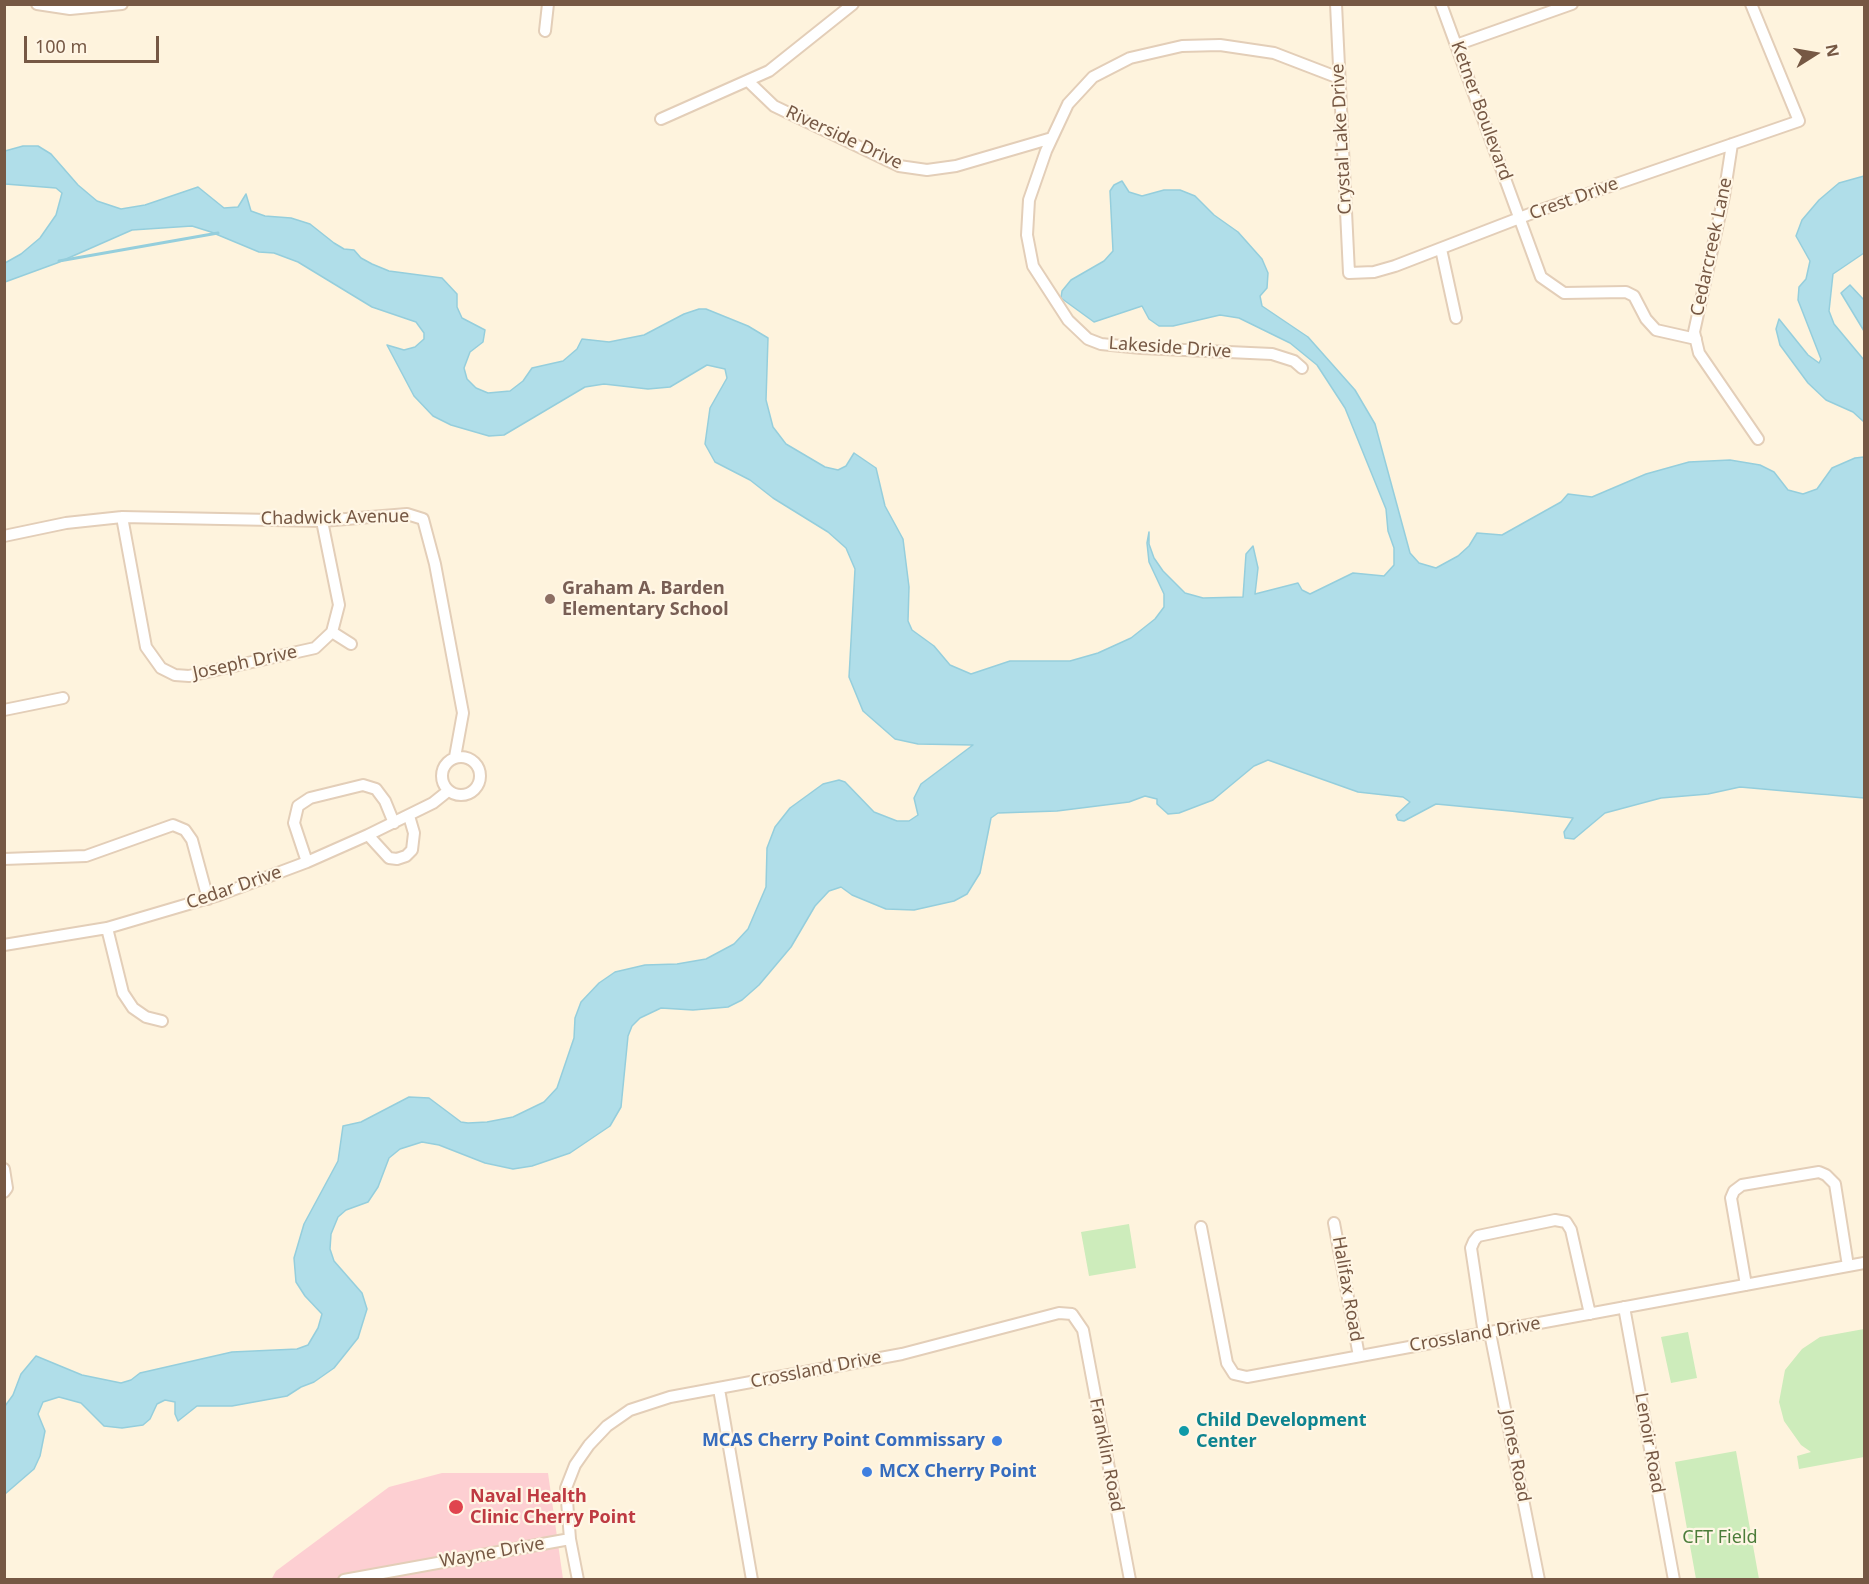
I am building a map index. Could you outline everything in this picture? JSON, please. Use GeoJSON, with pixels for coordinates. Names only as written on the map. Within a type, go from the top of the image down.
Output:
{"type":"FeatureCollection","features":[{"type":"Feature","properties":{"kind":"street"},"geometry":{"type":"LineString","coordinates":[[37,4],[70,9],[122,4]]}},
{"type":"Feature","properties":{"kind":"street"},"geometry":{"type":"LineString","coordinates":[[544,31],[548,4]]}},
{"type":"Feature","properties":{"kind":"street"},"geometry":{"type":"LineString","coordinates":[[662,119],[749,82],[786,60],[853,4]]}},
{"type":"Feature","properties":{"kind":"street","name":"Crystal Lake Drive"},"geometry":{"type":"LineString","coordinates":[[1336,4],[1349,273]]}},
{"type":"Feature","properties":{"kind":"street","name":"Ketner Boulevard"},"geometry":{"type":"LineString","coordinates":[[1442,4],[1541,277],[1564,293],[1626,292],[1634,296],[1646,319],[1656,330],[1696,339]]}},
{"type":"Feature","properties":{"kind":"street"},"geometry":{"type":"LineString","coordinates":[[1456,45],[1572,4]]}},
{"type":"Feature","properties":{"kind":"street","name":"Crest Drive"},"geometry":{"type":"LineString","coordinates":[[1349,273],[1374,272],[1799,121],[1751,4]]}},
{"type":"Feature","properties":{"kind":"street","name":"Lakeside Drive"},"geometry":{"type":"LineString","coordinates":[[1302,369],[1294,361],[1272,354],[1211,353],[1101,344],[1077,330],[1045,288],[1029,252],[1029,200],[1052,138],[1068,104],[1093,77],[1117,63],[1158,50],[1208,44],[1274,53],[1339,78]]}},
{"type":"Feature","properties":{"kind":"street","name":"Riverside Drive"},"geometry":{"type":"LineString","coordinates":[[749,82],[782,110],[899,166],[927,170],[956,166],[1052,138]]}},
{"type":"Feature","properties":{"kind":"street","name":"Cedarcreek Lane"},"geometry":{"type":"LineString","coordinates":[[1732,144],[1724,195],[1694,332],[1700,353],[1758,439]]}},
{"type":"Feature","properties":{"kind":"street"},"geometry":{"type":"LineString","coordinates":[[1441,249],[1456,318]]}},
{"type":"Feature","properties":{"kind":"street","name":"Chadwick Avenue"},"geometry":{"type":"LineString","coordinates":[[4,536],[66,523],[122,518],[322,521],[407,513],[423,519],[435,564],[463,713],[455,758]]}},
{"type":"Feature","properties":{"kind":"street","name":"Joseph Drive"},"geometry":{"type":"LineString","coordinates":[[122,518],[146,647],[151,657],[168,672],[189,676],[315,648],[332,632]]}},
{"type":"Feature","properties":{"kind":"street"},"geometry":{"type":"LineString","coordinates":[[322,521],[339,605],[332,632],[351,644]]}},
{"type":"Feature","properties":{"kind":"street"},"geometry":{"type":"LineString","coordinates":[[4,710],[63,698]]}},
{"type":"Feature","properties":{"kind":"street"},"geometry":{"type":"LineString","coordinates":[[464,757],[475,763],[479,780],[468,794],[455,794],[448,790],[441,774],[447,762],[455,758],[464,757]]}},
{"type":"Feature","properties":{"kind":"street"},"geometry":{"type":"LineString","coordinates":[[307,862],[294,823],[295,812],[309,798],[363,785],[376,789],[385,801],[394,823]]}},
{"type":"Feature","properties":{"kind":"street","name":"Cedar Drive"},"geometry":{"type":"LineString","coordinates":[[4,945],[107,928],[208,898],[307,862],[368,835],[433,804],[448,790]]}},
{"type":"Feature","properties":{"kind":"street"},"geometry":{"type":"LineString","coordinates":[[368,835],[389,858],[397,859],[406,856],[412,850],[414,833],[409,816]]}},
{"type":"Feature","properties":{"kind":"street"},"geometry":{"type":"LineString","coordinates":[[4,859],[86,856],[112,849],[162,826],[173,825],[185,830],[192,840],[208,898]]}},
{"type":"Feature","properties":{"kind":"street"},"geometry":{"type":"LineString","coordinates":[[107,928],[123,993],[133,1008],[147,1017],[162,1021]]}},
{"type":"Feature","properties":{"kind":"street"},"geometry":{"type":"LineString","coordinates":[[4,1169],[7,1188],[4,1192]]}},
{"type":"Feature","properties":{"kind":"street"},"geometry":{"type":"LineString","coordinates":[[1746,1285],[1731,1198],[1734,1191],[1743,1185],[1819,1172],[1826,1175],[1835,1184],[1848,1266]]}},
{"type":"Feature","properties":{"kind":"street","name":"Jones Road"},"geometry":{"type":"LineString","coordinates":[[1539,1580],[1470,1248],[1474,1241],[1478,1236],[1556,1220],[1566,1222],[1571,1230],[1590,1314]]}},
{"type":"Feature","properties":{"kind":"street","name":"Halifax Road"},"geometry":{"type":"LineString","coordinates":[[1335,1222],[1359,1356]]}},
{"type":"Feature","properties":{"kind":"street","name":"Crossland Drive"},"geometry":{"type":"LineString","coordinates":[[1200,1227],[1227,1363],[1234,1374],[1254,1376],[1864,1263]]}},
{"type":"Feature","properties":{"kind":"street","name":"Lenoir Road"},"geometry":{"type":"LineString","coordinates":[[1624,1307],[1674,1580]]}},
{"type":"Feature","properties":{"kind":"street","name":"Crossland Drive"},"geometry":{"type":"LineString","coordinates":[[570,1539],[565,1500],[570,1477],[598,1435],[630,1410],[656,1400],[902,1354],[1059,1313],[1072,1314],[1083,1330]]}},
{"type":"Feature","properties":{"kind":"street","name":"Franklin Road"},"geometry":{"type":"LineString","coordinates":[[1083,1330],[1130,1580]]}},
{"type":"Feature","properties":{"kind":"street"},"geometry":{"type":"LineString","coordinates":[[719,1389],[752,1580]]}},
{"type":"Feature","properties":{"kind":"street"},"geometry":{"type":"LineString","coordinates":[[570,1539],[578,1580]]}},
{"type":"Feature","properties":{"kind":"street","name":"Wayne Drive"},"geometry":{"type":"LineString","coordinates":[[344,1580],[570,1539]]}},
{"type":"Feature","properties":{"kind":"shaded area","name":"Naval Health Clinic Cherry Point"},"geometry":{"type":"Polygon","coordinates":[[[442,1473],[548,1473],[563,1579],[271,1580],[276,1571],[389,1487],[442,1473]]]}},
{"type":"Feature","properties":{"kind":"green space"},"geometry":{"type":"Polygon","coordinates":[[[1129,1224],[1136,1268],[1089,1276],[1081,1232],[1129,1224]]]}},
{"type":"Feature","properties":{"kind":"green space"},"geometry":{"type":"Polygon","coordinates":[[[1864,1329],[1864,1457],[1799,1469],[1797,1456],[1811,1452],[1801,1445],[1784,1421],[1779,1402],[1785,1370],[1802,1349],[1820,1337],[1864,1329]]]}},
{"type":"Feature","properties":{"kind":"green space"},"geometry":{"type":"Polygon","coordinates":[[[1688,1332],[1697,1378],[1671,1383],[1661,1337],[1688,1332]]]}},
{"type":"Feature","properties":{"kind":"green space","name":"CFT Field"},"geometry":{"type":"Polygon","coordinates":[[[1736,1451],[1759,1579],[1696,1579],[1675,1462],[1736,1451]]]}},
{"type":"Feature","properties":{"kind":"water"},"geometry":{"type":"Polygon","coordinates":[[[23,146],[38,146],[51,154],[78,185],[97,201],[121,209],[145,205],[198,187],[224,208],[238,207],[246,194],[251,211],[265,216],[291,218],[310,224],[334,243],[344,249],[354,250],[361,258],[372,264],[389,271],[442,278],[457,294],[457,307],[462,318],[485,330],[483,342],[470,352],[464,368],[467,379],[476,388],[488,393],[510,391],[523,381],[532,368],[563,361],[577,349],[582,339],[609,342],[644,335],[684,314],[699,309],[706,309],[748,326],[768,338],[766,400],[773,427],[786,444],[825,467],[838,470],[846,466],[854,453],[876,468],[885,506],[903,539],[909,587],[908,621],[912,630],[934,646],[950,665],[971,674],[1010,661],[1070,661],[1098,653],[1131,638],[1155,619],[1164,607],[1164,594],[1149,562],[1147,543],[1149,532],[1149,544],[1154,558],[1163,571],[1185,593],[1203,598],[1243,597],[1246,554],[1253,546],[1258,568],[1255,594],[1298,583],[1302,590],[1310,594],[1353,573],[1384,576],[1394,565],[1394,548],[1388,531],[1386,509],[1345,408],[1317,365],[1290,343],[1239,318],[1220,315],[1173,326],[1159,326],[1149,319],[1142,306],[1094,322],[1061,298],[1062,291],[1071,280],[1104,261],[1113,251],[1110,191],[1114,185],[1122,181],[1129,192],[1142,196],[1164,190],[1180,190],[1195,196],[1214,215],[1238,232],[1262,259],[1268,273],[1267,288],[1260,296],[1262,306],[1308,337],[1355,390],[1375,424],[1410,553],[1419,563],[1436,568],[1458,556],[1469,546],[1477,533],[1502,535],[1561,502],[1568,494],[1592,497],[1646,474],[1689,462],[1730,460],[1760,465],[1774,472],[1788,490],[1803,494],[1817,489],[1832,468],[1855,458],[1864,457],[1864,798],[1740,787],[1708,794],[1661,798],[1605,813],[1574,839],[1565,838],[1564,832],[1573,818],[1510,811],[1436,804],[1404,821],[1398,820],[1396,815],[1410,802],[1403,797],[1358,792],[1268,760],[1254,766],[1213,800],[1179,813],[1168,814],[1157,804],[1157,799],[1145,796],[1129,802],[1057,811],[998,813],[991,818],[980,873],[967,894],[954,901],[914,910],[886,909],[852,895],[841,887],[829,891],[815,906],[791,947],[759,985],[742,1000],[728,1007],[693,1010],[661,1008],[640,1018],[632,1026],[628,1036],[621,1107],[610,1126],[570,1153],[532,1166],[513,1169],[485,1163],[439,1145],[422,1142],[400,1149],[389,1158],[378,1187],[368,1202],[346,1210],[338,1217],[331,1234],[330,1249],[334,1261],[362,1293],[367,1309],[358,1338],[334,1368],[314,1382],[287,1396],[232,1406],[197,1406],[178,1421],[175,1414],[175,1402],[165,1400],[157,1404],[150,1419],[143,1425],[122,1428],[104,1426],[81,1403],[59,1397],[43,1402],[38,1414],[45,1431],[40,1456],[34,1469],[5,1494],[5,1406],[13,1395],[21,1374],[36,1356],[82,1375],[121,1383],[131,1380],[140,1373],[232,1352],[297,1349],[308,1345],[318,1328],[322,1314],[305,1296],[296,1282],[294,1258],[304,1224],[338,1161],[343,1126],[361,1122],[409,1097],[429,1098],[461,1122],[468,1123],[513,1117],[544,1102],[557,1088],[574,1038],[575,1018],[581,1002],[599,983],[615,972],[645,965],[677,964],[706,959],[734,944],[748,929],[766,887],[767,848],[775,827],[790,808],[823,784],[839,780],[845,782],[874,812],[897,821],[909,821],[918,815],[914,798],[921,784],[973,745],[918,744],[895,739],[863,711],[849,677],[855,569],[846,548],[828,532],[773,498],[750,480],[715,462],[705,444],[710,408],[727,378],[725,369],[707,365],[670,387],[648,389],[604,384],[585,387],[504,435],[489,436],[451,425],[433,416],[414,396],[387,345],[404,350],[415,347],[424,339],[424,333],[416,322],[372,307],[298,262],[274,253],[259,252],[211,232],[192,226],[132,230],[57,263],[5,282],[5,263],[21,254],[40,238],[56,215],[62,193],[56,188],[5,184],[5,151],[23,146]]]}},
{"type":"Feature","properties":{"kind":"water"},"geometry":{"type":"Polygon","coordinates":[[[1864,176],[1864,253],[1833,274],[1829,311],[1834,324],[1864,360],[1864,422],[1853,412],[1826,400],[1808,383],[1780,345],[1776,329],[1779,319],[1808,355],[1819,363],[1821,359],[1798,300],[1799,287],[1806,279],[1810,261],[1796,236],[1802,220],[1819,200],[1839,183],[1864,176]]]}},
{"type":"Feature","properties":{"kind":"water"},"geometry":{"type":"Polygon","coordinates":[[[1850,285],[1864,300],[1864,331],[1841,293],[1850,285]]]}},
{"type":"Feature","properties":{"kind":"waterway"},"geometry":{"type":"LineString","coordinates":[[59,261],[218,233]]}},
{"type":"Feature","properties":{"kind":"place","name":"Graham A. Barden Elementary School"},"geometry":{"type":"Point","coordinates":[550,599]}},
{"type":"Feature","properties":{"kind":"place","name":"Child Development Center"},"geometry":{"type":"Point","coordinates":[1184,1431]}},
{"type":"Feature","properties":{"kind":"place","name":"MCAS Cherry Point Commissary"},"geometry":{"type":"Point","coordinates":[997,1441]}},
{"type":"Feature","properties":{"kind":"place","name":"MCX Cherry Point"},"geometry":{"type":"Point","coordinates":[867,1472]}},
{"type":"Feature","properties":{"kind":"place","name":"Naval Health Clinic Cherry Point"},"geometry":{"type":"Point","coordinates":[456,1507]}}]}
